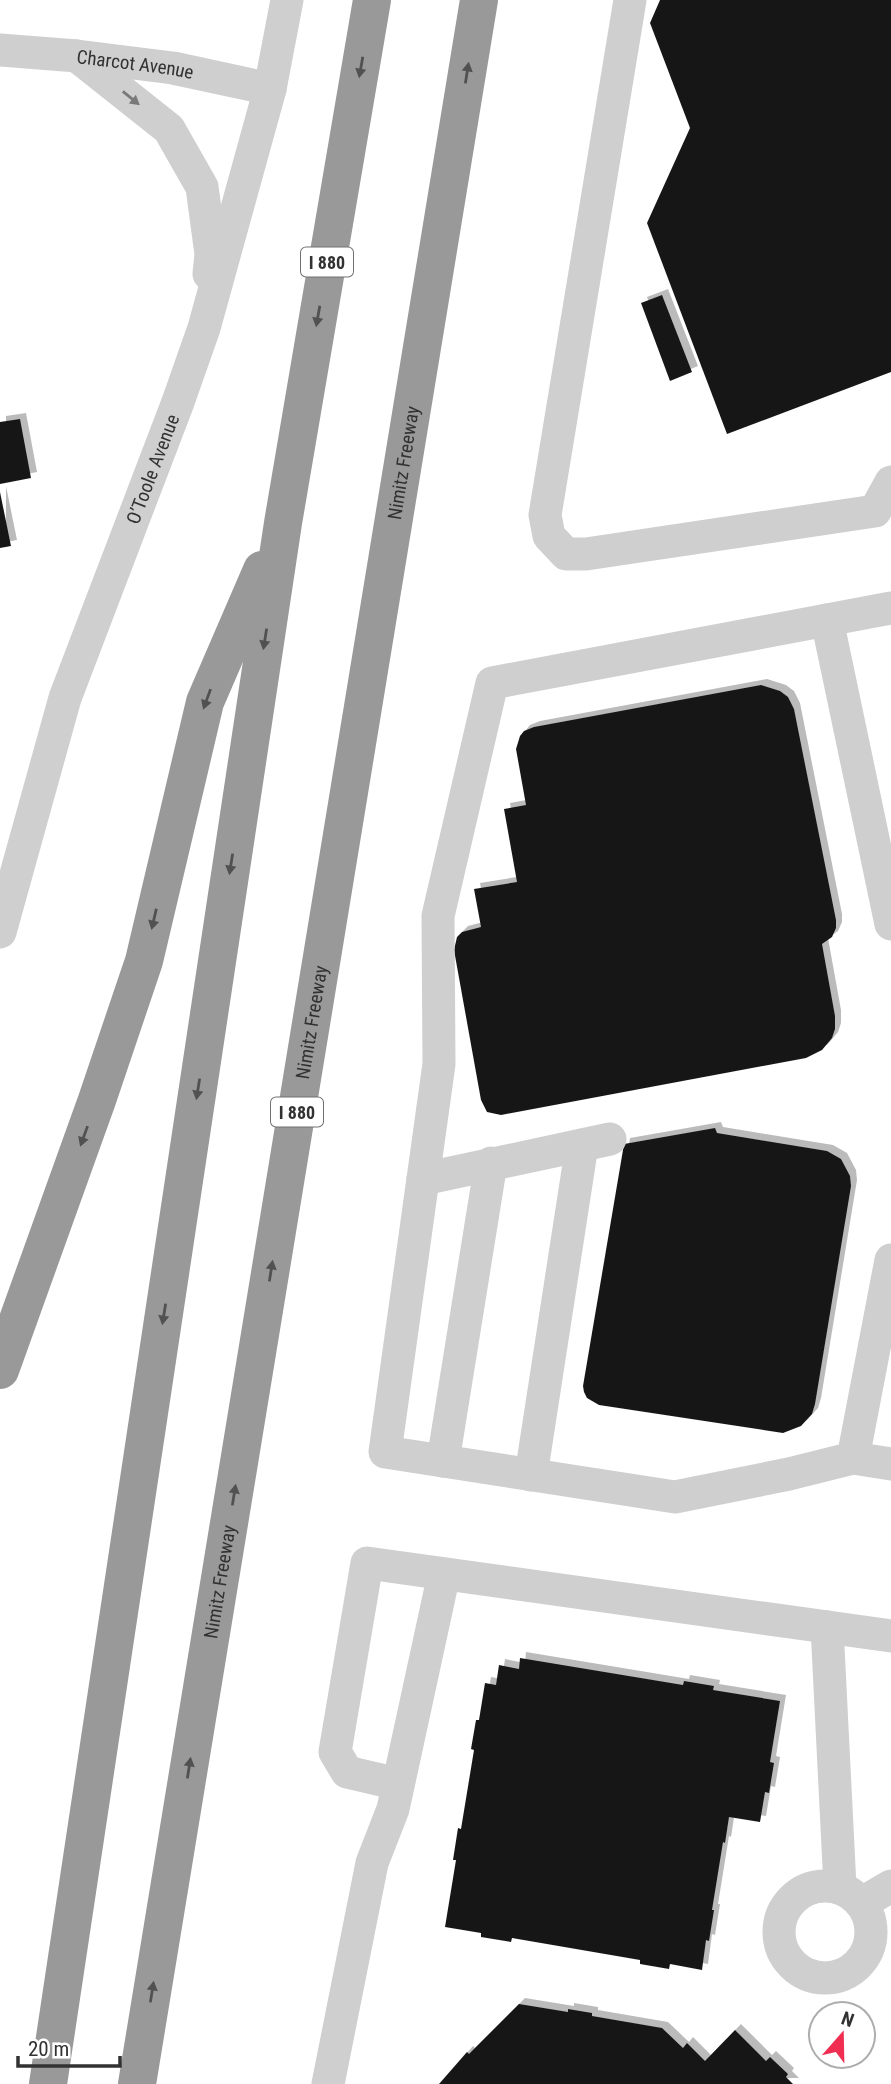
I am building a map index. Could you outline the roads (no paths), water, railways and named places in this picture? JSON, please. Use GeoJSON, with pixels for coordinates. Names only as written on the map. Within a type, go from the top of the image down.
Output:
{"type":"FeatureCollection","features":[{"type":"Feature","properties":{"kind":"highway","name":"I 880"},"geometry":{"type":"LineString","coordinates":[[50,2076],[282,523],[372,0]]}},
{"type":"Feature","properties":{"kind":"highway","name":"Nimitz Freeway"},"geometry":{"type":"LineString","coordinates":[[137,2084],[479,0]]}},
{"type":"Feature","properties":{"kind":"highway"},"geometry":{"type":"LineString","coordinates":[[0,1370],[144,961],[205,702],[282,523]]}},
{"type":"Feature","properties":{"kind":"street","name":"O’Toole Avenue"},"geometry":{"type":"LineString","coordinates":[[0,932],[65,698],[204,328],[270,89],[287,0]]}},
{"type":"Feature","properties":{"kind":"street"},"geometry":{"type":"LineString","coordinates":[[630,0],[545,515],[548,536],[566,554],[586,554],[875,511],[891,482]]}},
{"type":"Feature","properties":{"kind":"street","name":"Charcot Avenue"},"geometry":{"type":"LineString","coordinates":[[0,50],[173,68],[270,89]]}},
{"type":"Feature","properties":{"kind":"street"},"geometry":{"type":"LineString","coordinates":[[77,56],[169,129],[202,187],[211,254],[204,328]]}},
{"type":"Feature","properties":{"kind":"street"},"geometry":{"type":"LineString","coordinates":[[891,608],[492,683],[438,916],[439,1064],[384,1452],[675,1497],[853,1458],[891,1464]]}},
{"type":"Feature","properties":{"kind":"street"},"geometry":{"type":"LineString","coordinates":[[827,620],[891,924]]}},
{"type":"Feature","properties":{"kind":"street"},"geometry":{"type":"LineString","coordinates":[[423,1179],[596,1142],[531,1475]]}},
{"type":"Feature","properties":{"kind":"street"},"geometry":{"type":"LineString","coordinates":[[443,1461],[491,1163]]}},
{"type":"Feature","properties":{"kind":"street"},"geometry":{"type":"LineString","coordinates":[[853,1458],[891,1260]]}},
{"type":"Feature","properties":{"kind":"street"},"geometry":{"type":"LineString","coordinates":[[398,1784],[347,1772],[335,1752],[367,1563],[891,1636]]}},
{"type":"Feature","properties":{"kind":"street"},"geometry":{"type":"LineString","coordinates":[[328,2084],[372,1863],[393,1810],[444,1573]]}},
{"type":"Feature","properties":{"kind":"street"},"geometry":{"type":"LineString","coordinates":[[827,1627],[871,1925]]}},
{"type":"Feature","properties":{"kind":"street"},"geometry":{"type":"LineString","coordinates":[[871,1925],[891,1886]]}}]}
